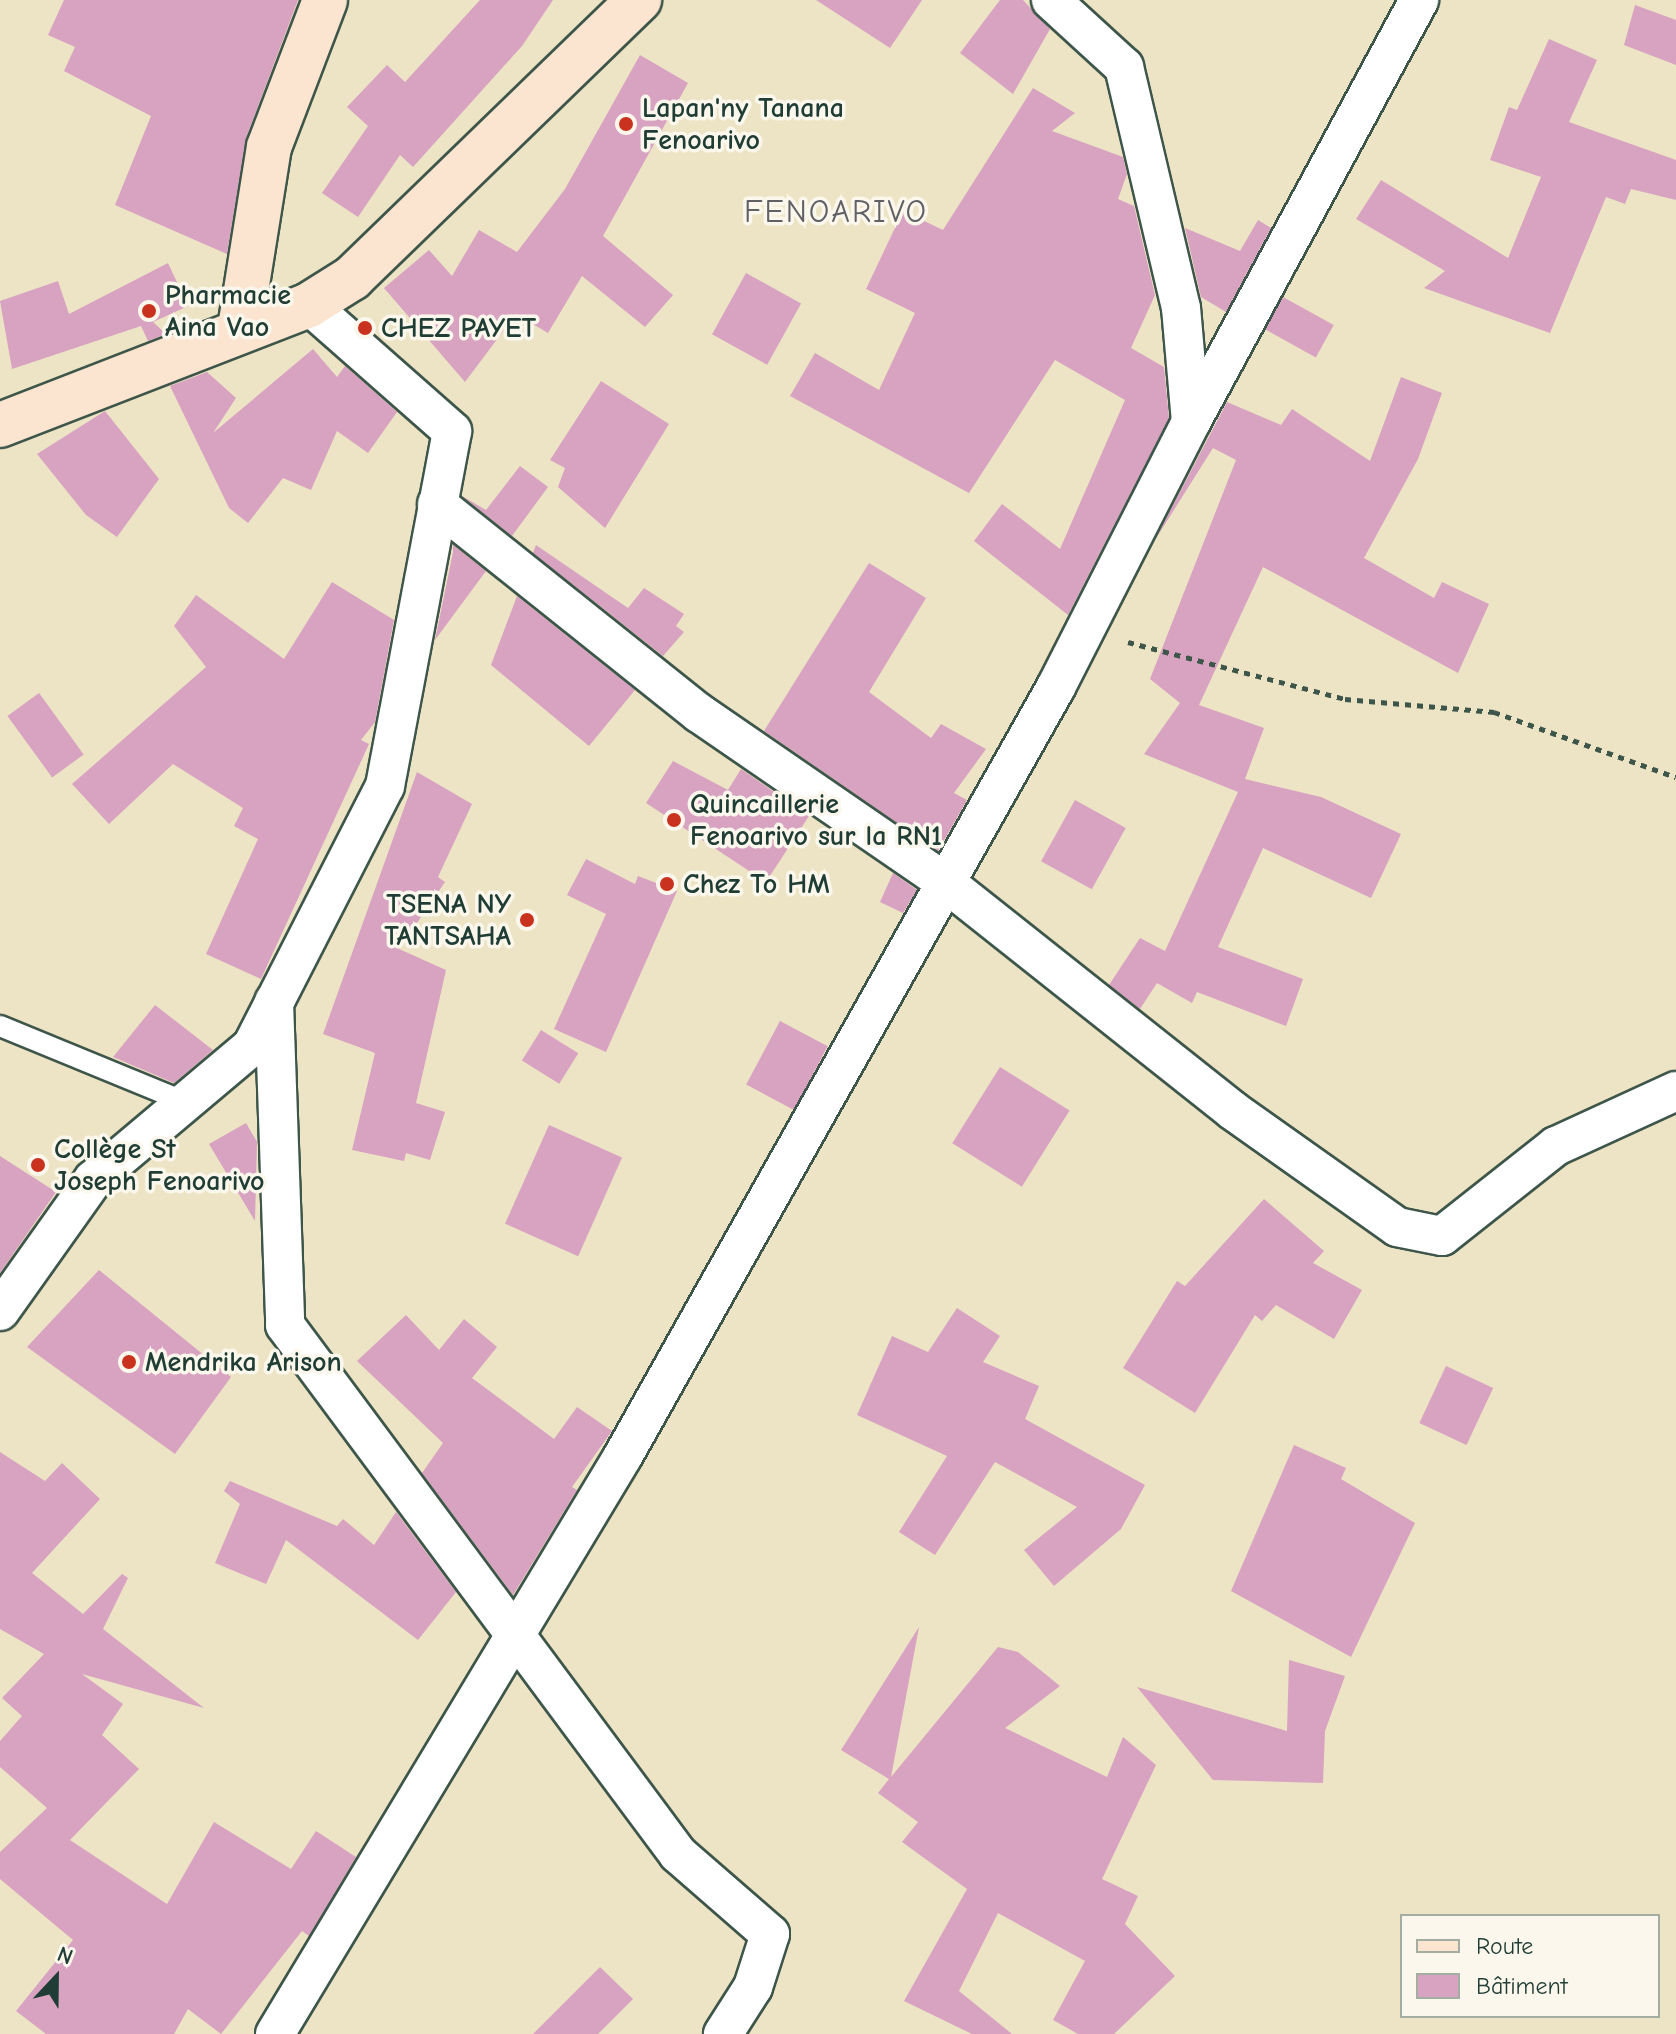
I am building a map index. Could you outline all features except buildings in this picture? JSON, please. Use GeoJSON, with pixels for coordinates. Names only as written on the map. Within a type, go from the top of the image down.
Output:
{"type":"FeatureCollection","features":[{"type":"Feature","properties":{"kind":"main road"},"geometry":{"type":"LineString","coordinates":[[240,328],[269,147],[325,0]]}},
{"type":"Feature","properties":{"kind":"main road"},"geometry":{"type":"LineString","coordinates":[[0,425],[240,328],[309,305],[352,278],[639,0]]}},
{"type":"Feature","properties":{"kind":"street"},"geometry":{"type":"LineString","coordinates":[[1051,0],[1124,67],[1181,308],[1191,422]]}},
{"type":"Feature","properties":{"kind":"street"},"geometry":{"type":"LineString","coordinates":[[275,2034],[518,1635],[946,883],[1085,630],[1191,422],[1419,0]]}},
{"type":"Feature","properties":{"kind":"street"},"geometry":{"type":"LineString","coordinates":[[0,1311],[93,1180],[252,1046],[385,786],[452,431],[309,305]]}},
{"type":"Feature","properties":{"kind":"street"},"geometry":{"type":"LineString","coordinates":[[437,504],[699,713],[946,883],[1232,1110],[1397,1227],[1442,1236],[1556,1146],[1676,1091]]}},
{"type":"Feature","properties":{"kind":"street"},"geometry":{"type":"LineString","coordinates":[[274,1002],[285,1325],[678,1854],[770,1934],[753,1987],[723,2034]]}},
{"type":"Feature","properties":{"kind":"lane"},"geometry":{"type":"LineString","coordinates":[[0,1026],[185,1102]]}},
{"type":"Feature","properties":{"kind":"path"},"geometry":{"type":"LineString","coordinates":[[1085,630],[1345,699],[1494,712],[1676,777]]}},
{"type":"Feature","properties":{"kind":"place","name":"Lapan'ny Tanana Fenoarivo"},"geometry":{"type":"Point","coordinates":[626,124]}},
{"type":"Feature","properties":{"kind":"place","name":"Pharmacie Aina Vao"},"geometry":{"type":"Point","coordinates":[149,311]}},
{"type":"Feature","properties":{"kind":"place","name":"CHEZ PAYET"},"geometry":{"type":"Point","coordinates":[365,328]}},
{"type":"Feature","properties":{"kind":"place","name":"Quincaillerie Fenoarivo sur la RN1"},"geometry":{"type":"Point","coordinates":[674,820]}},
{"type":"Feature","properties":{"kind":"place","name":"Chez To HM"},"geometry":{"type":"Point","coordinates":[667,884]}},
{"type":"Feature","properties":{"kind":"place","name":"TSENA NY TANTSAHA"},"geometry":{"type":"Point","coordinates":[527,920]}},
{"type":"Feature","properties":{"kind":"place","name":"Collège St Joseph Fenoarivo"},"geometry":{"type":"Point","coordinates":[38,1165]}},
{"type":"Feature","properties":{"kind":"place","name":"Mendrika Arison"},"geometry":{"type":"Point","coordinates":[129,1362]}},
{"type":"Feature","properties":{"kind":"district","name":"FENOARIVO"},"geometry":{"type":"Point","coordinates":[836,212]}}]}
